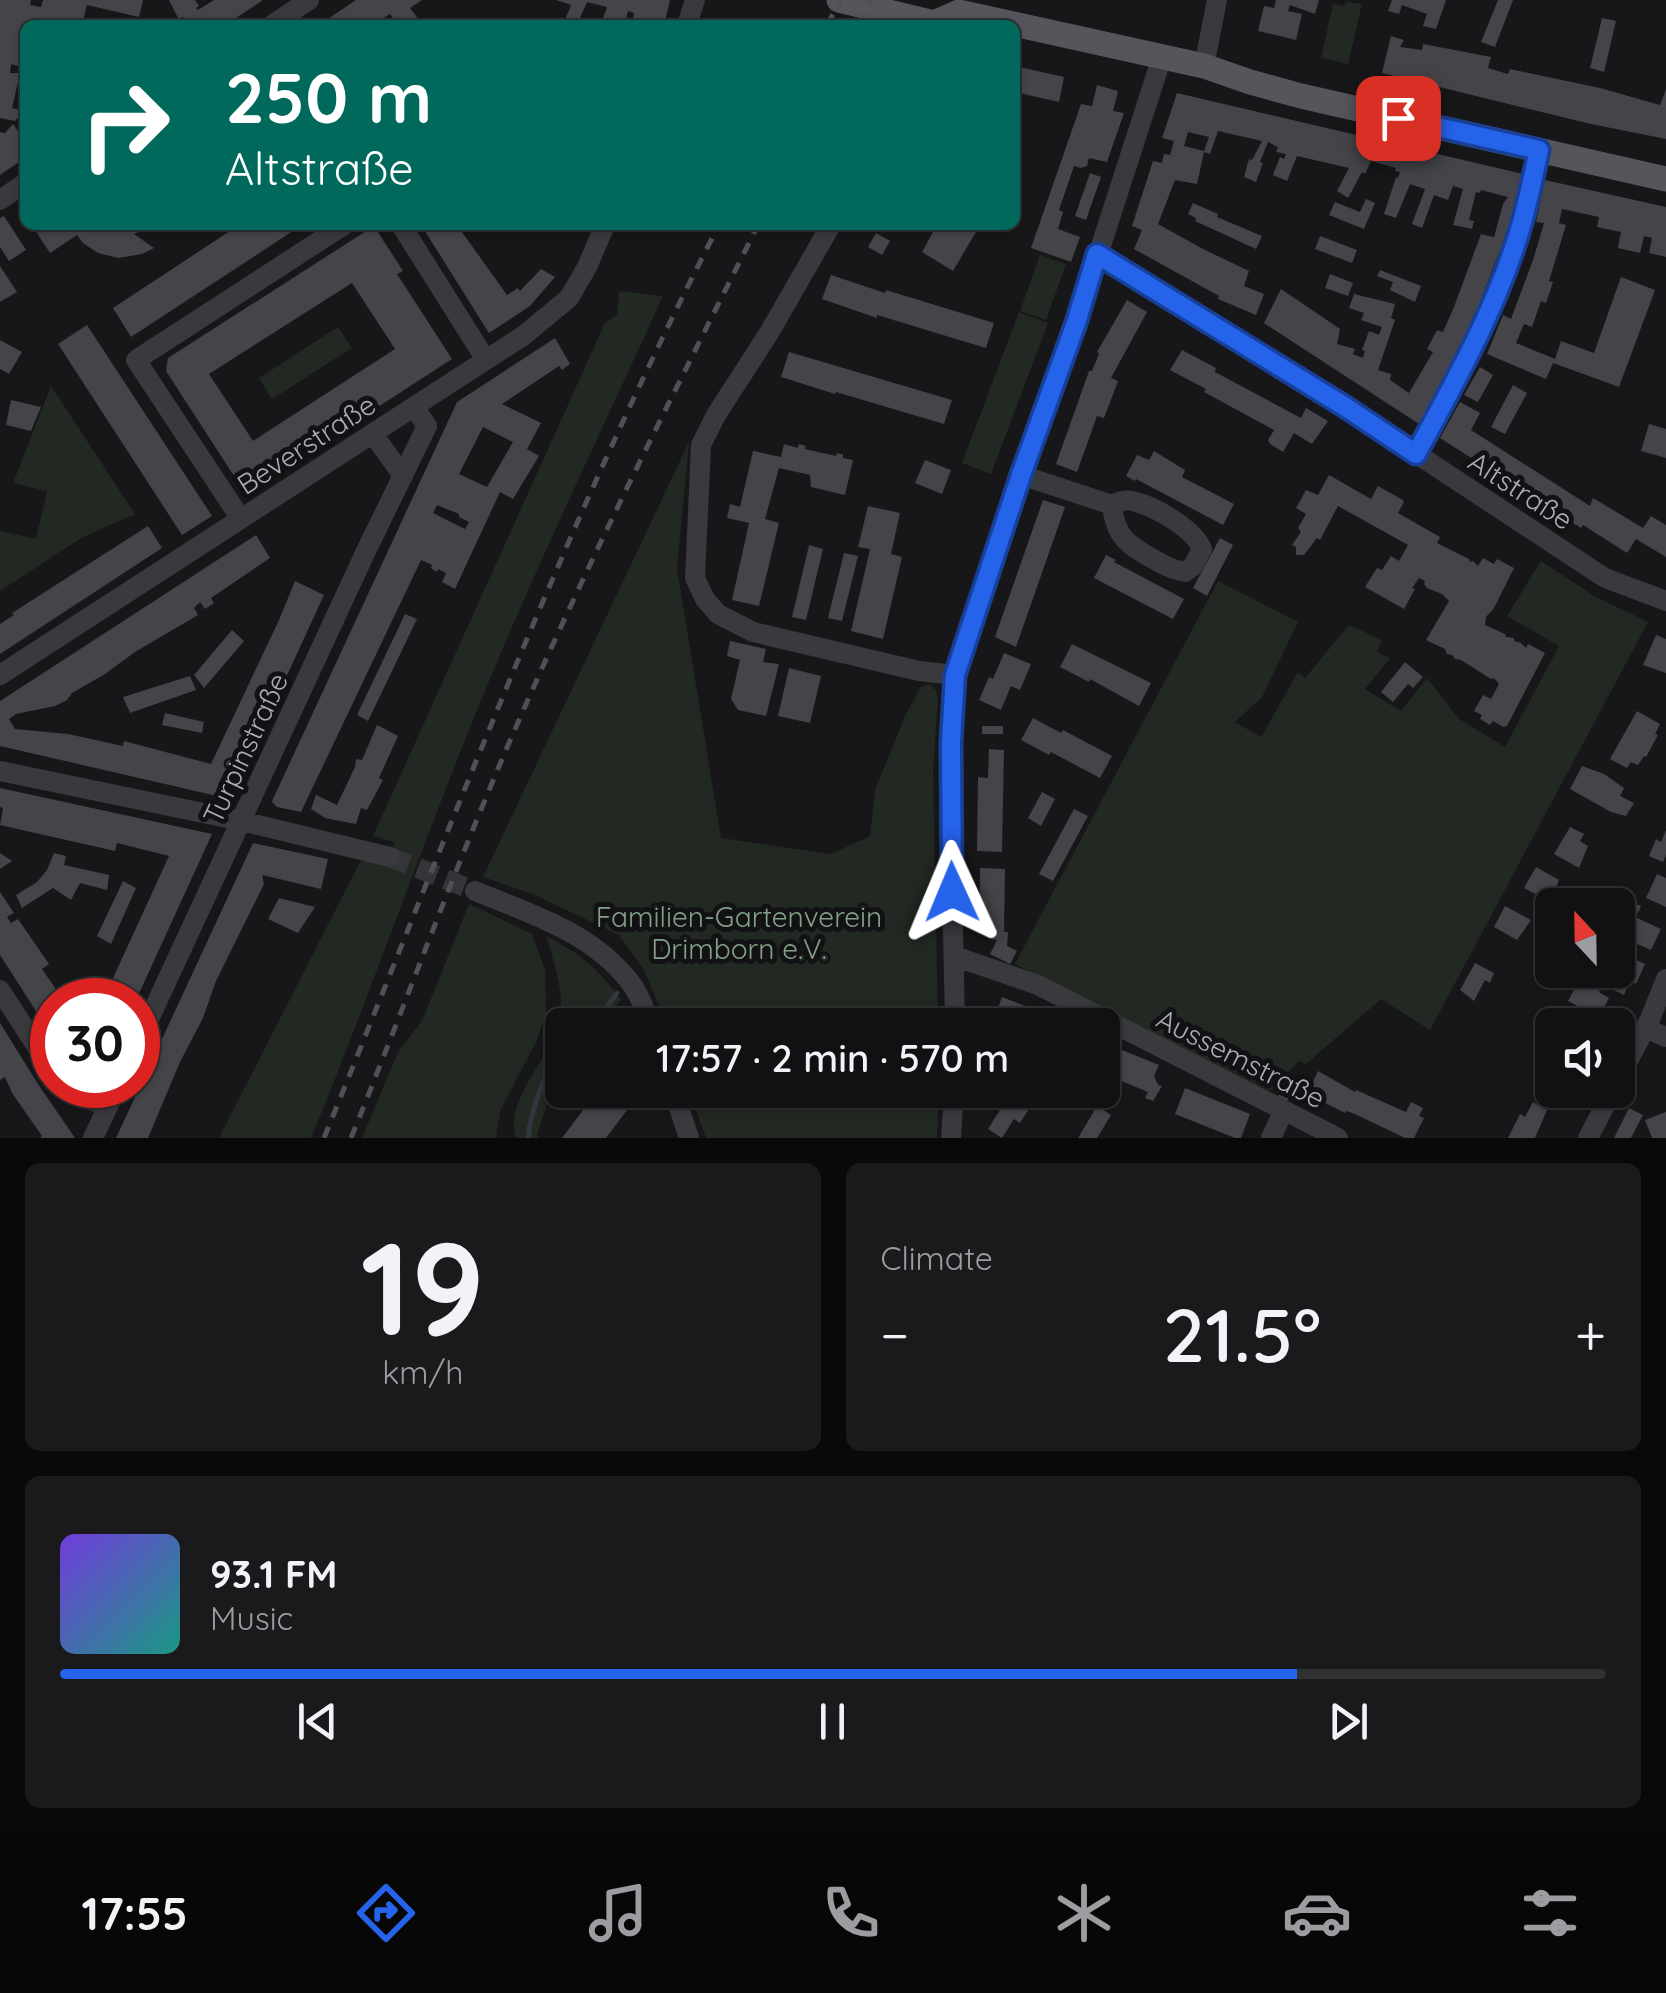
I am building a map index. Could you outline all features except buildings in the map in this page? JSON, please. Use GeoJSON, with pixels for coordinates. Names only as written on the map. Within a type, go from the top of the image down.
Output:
{"type":"FeatureCollection","features":[{"type":"Feature","properties":{"kind":"main road"},"geometry":{"type":"LineString","coordinates":[[840,0],[922,20]]}},
{"type":"Feature","properties":{"kind":"main road"},"geometry":{"type":"LineString","coordinates":[[954,6],[1011,20]]}},
{"type":"Feature","properties":{"kind":"main road"},"geometry":{"type":"LineString","coordinates":[[1020,22],[1204,66],[1301,96],[1666,179]]}},
{"type":"Feature","properties":{"kind":"street"},"geometry":{"type":"LineString","coordinates":[[279,20],[309,0]]}},
{"type":"Feature","properties":{"kind":"street"},"geometry":{"type":"LineString","coordinates":[[1204,66],[1217,0]]}},
{"type":"Feature","properties":{"kind":"street"},"geometry":{"type":"LineString","coordinates":[[955,1008],[951,742],[955,675],[1162,57]]}},
{"type":"Feature","properties":{"kind":"street"},"geometry":{"type":"LineString","coordinates":[[1416,454],[1459,376],[1496,296],[1522,220],[1539,150]]}},
{"type":"Feature","properties":{"kind":"street"},"geometry":{"type":"LineString","coordinates":[[241,519],[136,360],[336,230]]}},
{"type":"Feature","properties":{"kind":"street"},"geometry":{"type":"LineString","coordinates":[[404,230],[486,360]]}},
{"type":"Feature","properties":{"kind":"street","name":"Beverstraße"},"geometry":{"type":"LineString","coordinates":[[0,675],[524,336],[569,298],[603,230]]}},
{"type":"Feature","properties":{"kind":"street"},"geometry":{"type":"LineString","coordinates":[[828,230],[701,445],[695,578],[718,614],[753,632],[918,671],[955,675]]}},
{"type":"Feature","properties":{"kind":"street","name":"Altstraße"},"geometry":{"type":"LineString","coordinates":[[1097,254],[1344,406],[1605,578],[1666,602]]}},
{"type":"Feature","properties":{"kind":"street","name":"Turpinstraße"},"geometry":{"type":"LineString","coordinates":[[160,996],[427,426],[414,407]]}},
{"type":"Feature","properties":{"kind":"street"},"geometry":{"type":"LineString","coordinates":[[373,434],[403,476]]}},
{"type":"Feature","properties":{"kind":"street"},"geometry":{"type":"LineString","coordinates":[[1021,475],[1112,505]]}},
{"type":"Feature","properties":{"kind":"street"},"geometry":{"type":"LineString","coordinates":[[0,771],[242,820],[390,857]]}},
{"type":"Feature","properties":{"kind":"street"},"geometry":{"type":"LineString","coordinates":[[474,891],[560,926],[602,951],[633,985],[643,1008]]}},
{"type":"Feature","properties":{"kind":"street","name":"Aussemstraße"},"geometry":{"type":"LineString","coordinates":[[954,956],[1038,986],[1338,1138]]}},
{"type":"Feature","properties":{"kind":"street"},"geometry":{"type":"LineString","coordinates":[[1635,1047],[1666,979]]}},
{"type":"Feature","properties":{"kind":"street"},"geometry":{"type":"LineString","coordinates":[[0,990],[30,1036]]}},
{"type":"Feature","properties":{"kind":"street"},"geometry":{"type":"LineString","coordinates":[[1645,1028],[1666,1037]]}},
{"type":"Feature","properties":{"kind":"street"},"geometry":{"type":"LineString","coordinates":[[93,1138],[107,1108]]}},
{"type":"Feature","properties":{"kind":"street"},"geometry":{"type":"LineString","coordinates":[[679,1108],[689,1138]]}},
{"type":"Feature","properties":{"kind":"street"},"geometry":{"type":"LineString","coordinates":[[951,1138],[953,1108]]}},
{"type":"Feature","properties":{"kind":"street"},"geometry":{"type":"LineString","coordinates":[[1588,1138],[1604,1108]]}},
{"type":"Feature","properties":{"kind":"street"},"geometry":{"type":"LineString","coordinates":[[1271,1138],[1284,1110]]}},
{"type":"Feature","properties":{"kind":"green space"},"geometry":{"type":"Polygon","coordinates":[[[1346,2],[1362,4],[1348,64],[1321,58],[1333,4],[1344,6],[1346,2]]]}},
{"type":"Feature","properties":{"kind":"green space"},"geometry":{"type":"Polygon","coordinates":[[[1040,255],[1066,264],[1046,320],[1020,311],[1040,255]]]}},
{"type":"Feature","properties":{"kind":"green space"},"geometry":{"type":"Polygon","coordinates":[[[619,291],[663,296],[482,698],[311,1138],[219,1138],[360,862],[368,859],[387,865],[395,842],[373,836],[605,323],[617,315],[619,291]]]}},
{"type":"Feature","properties":{"kind":"green space"},"geometry":{"type":"Polygon","coordinates":[[[1019,312],[1048,323],[991,474],[962,463],[1019,312]]]}},
{"type":"Feature","properties":{"kind":"green space"},"geometry":{"type":"Polygon","coordinates":[[[338,327],[352,348],[272,399],[259,378],[338,327]]]}},
{"type":"Feature","properties":{"kind":"green space"},"geometry":{"type":"Polygon","coordinates":[[[51,386],[135,514],[81,538],[0,591],[0,531],[36,539],[47,491],[13,483],[51,386]]]}},
{"type":"Feature","properties":{"kind":"green space","name":"Familien-Gartenverein Drimborn e.V."},"geometry":{"type":"Polygon","coordinates":[[[689,442],[677,569],[721,838],[831,854],[870,836],[875,790],[906,714],[921,687],[929,684],[936,690],[933,772],[938,1008],[660,1008],[644,970],[619,935],[535,895],[483,877],[689,442]]]}},
{"type":"Feature","properties":{"kind":"green space"},"geometry":{"type":"Polygon","coordinates":[[[1541,561],[1594,596],[1648,622],[1430,1030],[1381,999],[1306,1064],[1299,1061],[1270,1091],[1120,1016],[1120,1008],[1103,1008],[1015,964],[1218,581],[1298,622],[1262,697],[1235,722],[1261,737],[1298,672],[1305,678],[1349,625],[1382,640],[1377,652],[1390,658],[1365,689],[1401,711],[1427,678],[1459,719],[1505,747],[1559,646],[1507,616],[1541,561]]]}},
{"type":"Feature","properties":{"kind":"green space"},"geometry":{"type":"Polygon","coordinates":[[[469,904],[532,934],[545,970],[545,1017],[500,1111],[496,1138],[362,1138],[398,1052],[422,1021],[469,904]]]}},
{"type":"Feature","properties":{"kind":"green space"},"geometry":{"type":"Polygon","coordinates":[[[546,936],[588,963],[621,1000],[615,1008],[561,1008],[546,936]]]}},
{"type":"Feature","properties":{"kind":"green space"},"geometry":{"type":"Polygon","coordinates":[[[545,1054],[546,1108],[539,1138],[516,1138],[514,1123],[523,1091],[545,1054]]]}},
{"type":"Feature","properties":{"kind":"green space"},"geometry":{"type":"Polygon","coordinates":[[[695,1108],[938,1108],[937,1138],[706,1138],[695,1108]]]}},
{"type":"Feature","properties":{"kind":"waterway"},"geometry":{"type":"LineString","coordinates":[[606,1008],[617,993]]}},
{"type":"Feature","properties":{"kind":"waterway"},"geometry":{"type":"LineString","coordinates":[[528,1138],[545,1080]]}},
{"type":"Feature","properties":{"kind":"tunnel"},"geometry":{"type":"LineString","coordinates":[[390,857],[475,891]]}},
{"type":"Feature","properties":{"kind":"railway"},"geometry":{"type":"LineString","coordinates":[[830,20],[841,0]]}},
{"type":"Feature","properties":{"kind":"railway"},"geometry":{"type":"LineString","coordinates":[[861,20],[871,0]]}},
{"type":"Feature","properties":{"kind":"railway"},"geometry":{"type":"LineString","coordinates":[[324,1138],[560,563],[663,336],[716,230]]}},
{"type":"Feature","properties":{"kind":"railway"},"geometry":{"type":"LineString","coordinates":[[351,1138],[527,702],[610,522],[756,230]]}},
{"type":"Feature","properties":{"kind":"route"},"geometry":{"type":"LineString","coordinates":[[952,892],[951,742],[955,675],[1097,254],[1416,454],[1459,376],[1496,296],[1522,220],[1539,150],[1398,118]]}}]}
